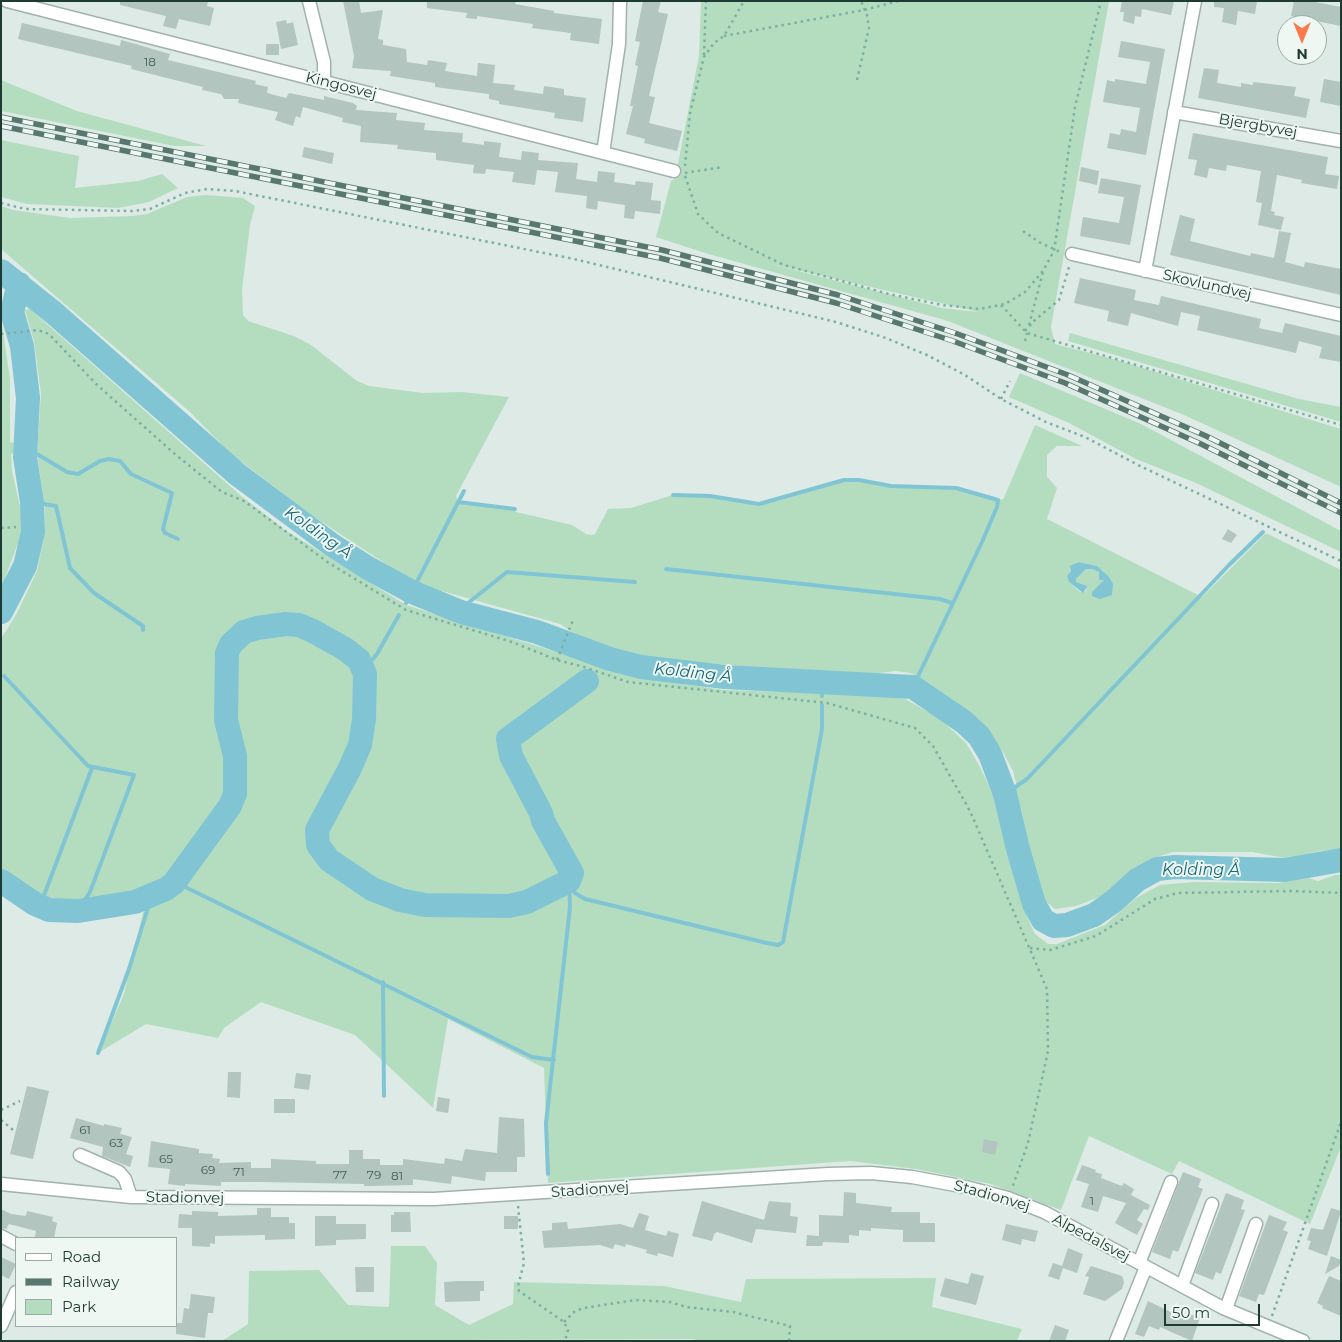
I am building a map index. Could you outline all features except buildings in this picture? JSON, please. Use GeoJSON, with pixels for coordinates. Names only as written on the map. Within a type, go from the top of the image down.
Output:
{"type":"FeatureCollection","features":[{"type":"Feature","properties":{"kind":"street","name":"Kingosvej"},"geometry":{"type":"LineString","coordinates":[[7,1],[679,172]]}},
{"type":"Feature","properties":{"kind":"street"},"geometry":{"type":"LineString","coordinates":[[309,1],[324,62],[324,82]]}},
{"type":"Feature","properties":{"kind":"street"},"geometry":{"type":"LineString","coordinates":[[1145,271],[1195,1]]}},
{"type":"Feature","properties":{"kind":"street"},"geometry":{"type":"LineString","coordinates":[[603,153],[619,44],[619,2]]}},
{"type":"Feature","properties":{"kind":"street","name":"Bjergbyvej"},"geometry":{"type":"LineString","coordinates":[[1174,112],[1341,141]]}},
{"type":"Feature","properties":{"kind":"street","name":"Skovlundvej"},"geometry":{"type":"LineString","coordinates":[[1072,254],[1341,315]]}},
{"type":"Feature","properties":{"kind":"street","name":"Stadionvej"},"geometry":{"type":"LineString","coordinates":[[80,1155],[119,1172],[128,1186],[130,1197]]}},
{"type":"Feature","properties":{"kind":"street","name":"Stadionvej"},"geometry":{"type":"LineString","coordinates":[[1,1184],[130,1197],[434,1199],[871,1173],[912,1177],[966,1187],[1008,1198],[1044,1212]]}},
{"type":"Feature","properties":{"kind":"street","name":"Alpedalsvej"},"geometry":{"type":"LineString","coordinates":[[1142,1265],[1171,1182]]}},
{"type":"Feature","properties":{"kind":"street"},"geometry":{"type":"LineString","coordinates":[[1182,1286],[1212,1204]]}},
{"type":"Feature","properties":{"kind":"street","name":"Alpedalsvej"},"geometry":{"type":"LineString","coordinates":[[1044,1212],[1226,1309],[1303,1341]]}},
{"type":"Feature","properties":{"kind":"street"},"geometry":{"type":"LineString","coordinates":[[1226,1309],[1256,1224]]}},
{"type":"Feature","properties":{"kind":"street"},"geometry":{"type":"LineString","coordinates":[[1,1236],[15,1243]]}},
{"type":"Feature","properties":{"kind":"street"},"geometry":{"type":"LineString","coordinates":[[1116,1341],[1142,1265]]}},
{"type":"Feature","properties":{"kind":"street"},"geometry":{"type":"LineString","coordinates":[[1,1326],[15,1294]]}},
{"type":"Feature","properties":{"kind":"path"},"geometry":{"type":"LineString","coordinates":[[706,1],[704,57],[690,113],[679,172],[698,214],[718,233],[784,266],[889,294],[942,305],[980,309],[1000,305],[1025,292],[1043,271],[1054,251],[1075,107],[1101,1]]}},
{"type":"Feature","properties":{"kind":"path"},"geometry":{"type":"LineString","coordinates":[[724,36],[744,1]]}},
{"type":"Feature","properties":{"kind":"path"},"geometry":{"type":"LineString","coordinates":[[856,80],[869,28],[861,1]]}},
{"type":"Feature","properties":{"kind":"path"},"geometry":{"type":"LineString","coordinates":[[704,57],[714,43],[724,36],[864,10],[898,1]]}},
{"type":"Feature","properties":{"kind":"path"},"geometry":{"type":"LineString","coordinates":[[679,172],[723,166]]}},
{"type":"Feature","properties":{"kind":"path"},"geometry":{"type":"LineString","coordinates":[[1,203],[25,208],[132,211],[150,209],[185,193],[207,189],[235,191],[583,261],[836,322],[886,338],[927,355],[964,375],[1001,399],[1341,561]]}},
{"type":"Feature","properties":{"kind":"path"},"geometry":{"type":"LineString","coordinates":[[1023,231],[1054,251]]}},
{"type":"Feature","properties":{"kind":"path"},"geometry":{"type":"LineString","coordinates":[[1028,328],[1059,300],[1072,254]]}},
{"type":"Feature","properties":{"kind":"path"},"geometry":{"type":"LineString","coordinates":[[1025,340],[1043,271]]}},
{"type":"Feature","properties":{"kind":"path"},"geometry":{"type":"LineString","coordinates":[[1000,305],[1026,332],[1341,424]]}},
{"type":"Feature","properties":{"kind":"path"},"geometry":{"type":"LineString","coordinates":[[1,334],[38,330],[49,334],[96,384],[176,455],[222,492],[244,501],[329,563],[399,607],[512,642],[556,660],[584,666],[628,682],[827,703],[915,728],[933,746],[970,811],[1047,990],[1048,1051],[1028,1143],[1008,1198]]}},
{"type":"Feature","properties":{"kind":"path"},"geometry":{"type":"LineString","coordinates":[[1001,399],[1010,381]]}},
{"type":"Feature","properties":{"kind":"path"},"geometry":{"type":"LineString","coordinates":[[1,528],[16,528]]}},
{"type":"Feature","properties":{"kind":"path"},"geometry":{"type":"LineString","coordinates":[[556,660],[573,620]]}},
{"type":"Feature","properties":{"kind":"path"},"geometry":{"type":"LineString","coordinates":[[1030,948],[1050,950],[1096,936],[1155,899],[1178,893],[1341,892]]}},
{"type":"Feature","properties":{"kind":"path"},"geometry":{"type":"LineString","coordinates":[[1,1110],[20,1100]]}},
{"type":"Feature","properties":{"kind":"path"},"geometry":{"type":"LineString","coordinates":[[1,1120],[13,1130]]}},
{"type":"Feature","properties":{"kind":"path"},"geometry":{"type":"LineString","coordinates":[[1268,1327],[1341,1122]]}},
{"type":"Feature","properties":{"kind":"path"},"geometry":{"type":"LineString","coordinates":[[517,1194],[524,1263],[518,1286],[520,1291],[564,1322],[568,1330],[565,1341]]}},
{"type":"Feature","properties":{"kind":"path"},"geometry":{"type":"LineString","coordinates":[[564,1322],[575,1311],[584,1308],[635,1300],[670,1302],[686,1307],[733,1312],[790,1326],[789,1341]]}},
{"type":"Feature","properties":{"kind":"green space"},"geometry":{"type":"Polygon","coordinates":[[[701,1],[1109,1],[1051,327],[1055,344],[1117,360],[1341,429],[1341,487],[1184,415],[948,321],[705,253],[656,237],[671,181],[675,179],[699,56],[701,1]],[[767,263],[942,308],[979,312],[767,263]]]}},
{"type":"Feature","properties":{"kind":"green space"},"geometry":{"type":"Polygon","coordinates":[[[1,80],[77,111],[206,146],[174,146],[1,111],[1,80]]]}},
{"type":"Feature","properties":{"kind":"green space"},"geometry":{"type":"Polygon","coordinates":[[[1,140],[79,156],[75,188],[138,181],[162,174],[178,188],[149,202],[118,208],[27,204],[1,197],[1,140]]]}},
{"type":"Feature","properties":{"kind":"green space"},"geometry":{"type":"Polygon","coordinates":[[[206,195],[243,198],[255,206],[250,225],[242,289],[243,315],[248,321],[294,336],[311,345],[357,381],[369,386],[423,393],[461,392],[509,397],[456,496],[458,502],[514,509],[516,512],[572,525],[586,534],[592,535],[595,534],[608,509],[631,508],[673,495],[710,496],[759,504],[844,480],[859,480],[891,486],[956,488],[1003,500],[1035,425],[1082,446],[1057,446],[1047,455],[1047,477],[1057,488],[1047,519],[1202,597],[1265,534],[1341,570],[1341,849],[1319,851],[1291,859],[1252,852],[1173,852],[1150,859],[1107,894],[1076,906],[1055,909],[1044,900],[1042,895],[1027,842],[1022,812],[1015,792],[1016,783],[1013,771],[1002,750],[971,713],[923,679],[910,673],[895,671],[872,674],[822,673],[635,655],[602,645],[572,632],[560,624],[431,588],[406,577],[308,513],[228,451],[190,412],[1,249],[1,206],[13,210],[70,218],[133,216],[147,214],[187,197],[206,195]],[[1079,562],[1071,568],[1069,582],[1080,592],[1085,592],[1088,586],[1076,582],[1076,579],[1086,569],[1100,572],[1100,580],[1104,579],[1097,566],[1079,562]],[[1104,579],[1101,585],[1112,595],[1104,579]]]}},
{"type":"Feature","properties":{"kind":"green space"},"geometry":{"type":"Polygon","coordinates":[[[30,309],[240,495],[285,530],[406,605],[633,676],[723,690],[885,695],[905,699],[939,718],[966,743],[980,767],[994,797],[1024,910],[1035,934],[1048,944],[1057,944],[1105,925],[1136,898],[1160,885],[1193,882],[1278,883],[1308,878],[1318,881],[1335,875],[1341,875],[1341,1147],[1310,1224],[1179,1161],[1172,1174],[1089,1136],[1061,1210],[991,1184],[916,1169],[850,1161],[548,1183],[544,1068],[448,1019],[433,1108],[355,1035],[261,1002],[224,1028],[218,1038],[146,1024],[98,1053],[124,994],[149,887],[92,901],[66,902],[38,894],[1,869],[1,639],[17,613],[37,571],[45,533],[45,508],[37,454],[41,394],[34,341],[25,310],[30,309]]]}},
{"type":"Feature","properties":{"kind":"green space"},"geometry":{"type":"Polygon","coordinates":[[[1,318],[10,379],[10,442],[15,443],[15,453],[11,454],[12,471],[21,511],[26,511],[26,522],[22,526],[20,538],[5,578],[8,579],[5,590],[1,592],[1,318]]]}},
{"type":"Feature","properties":{"kind":"green space"},"geometry":{"type":"Polygon","coordinates":[[[1070,333],[1299,399],[1341,407],[1341,422],[1068,341],[1070,333]]]}},
{"type":"Feature","properties":{"kind":"green space"},"geometry":{"type":"Polygon","coordinates":[[[1020,373],[1141,424],[1341,531],[1341,552],[1196,483],[1136,459],[1069,423],[1009,397],[1020,373]]]}},
{"type":"Feature","properties":{"kind":"green space"},"geometry":{"type":"Polygon","coordinates":[[[391,1246],[425,1246],[437,1263],[435,1305],[469,1325],[513,1304],[514,1282],[664,1286],[741,1302],[746,1279],[936,1278],[932,1307],[1022,1329],[1017,1341],[703,1341],[692,1339],[222,1341],[248,1324],[249,1271],[319,1270],[348,1305],[389,1307],[391,1246]]]}},
{"type":"Feature","properties":{"kind":"water"},"geometry":{"type":"Polygon","coordinates":[[[1079,562],[1097,566],[1109,577],[1113,584],[1112,595],[1100,599],[1092,596],[1092,592],[1104,580],[1099,580],[1099,572],[1092,569],[1086,569],[1076,579],[1076,582],[1088,586],[1083,593],[1069,582],[1067,576],[1071,571],[1070,566],[1079,562]]]}},
{"type":"Feature","properties":{"kind":"waterway","name":"Kolding Å"},"geometry":{"type":"LineString","coordinates":[[1,271],[54,313],[237,474],[332,545],[368,568],[412,592],[461,612],[537,632],[610,659],[641,667],[725,677],[913,687],[964,722],[979,736],[990,754],[1005,794],[1034,904],[1043,920],[1054,926],[1067,925],[1094,915],[1114,901],[1137,880],[1157,869],[1175,867],[1285,870],[1341,860]]}},
{"type":"Feature","properties":{"kind":"waterway"},"geometry":{"type":"LineString","coordinates":[[1,612],[25,566],[33,532],[32,502],[25,457],[28,398],[22,346],[12,312],[19,284]]}},
{"type":"Feature","properties":{"kind":"waterway"},"geometry":{"type":"LineString","coordinates":[[25,452],[37,454],[67,472],[78,474],[100,461],[109,459],[120,461],[131,474],[172,493],[163,529],[165,533],[178,539]]}},
{"type":"Feature","properties":{"kind":"waterway"},"geometry":{"type":"LineString","coordinates":[[673,495],[710,496],[759,504],[844,480],[859,480],[891,486],[956,488],[998,500],[997,507],[982,542],[913,687]]}},
{"type":"Feature","properties":{"kind":"waterway"},"geometry":{"type":"LineString","coordinates":[[406,603],[464,491]]}},
{"type":"Feature","properties":{"kind":"waterway"},"geometry":{"type":"LineString","coordinates":[[32,502],[56,506],[70,568],[94,593],[143,626],[143,630]]}},
{"type":"Feature","properties":{"kind":"waterway"},"geometry":{"type":"LineString","coordinates":[[458,502],[515,509]]}},
{"type":"Feature","properties":{"kind":"waterway"},"geometry":{"type":"LineString","coordinates":[[1005,794],[1027,779],[1229,565],[1263,532]]}},
{"type":"Feature","properties":{"kind":"waterway"},"geometry":{"type":"LineString","coordinates":[[666,569],[940,599],[952,603]]}},
{"type":"Feature","properties":{"kind":"waterway"},"geometry":{"type":"LineString","coordinates":[[461,612],[468,603],[507,572],[635,582]]}},
{"type":"Feature","properties":{"kind":"waterway"},"geometry":{"type":"LineString","coordinates":[[364,670],[377,654],[399,615]]}},
{"type":"Feature","properties":{"kind":"waterway"},"geometry":{"type":"LineString","coordinates":[[1,881],[35,904],[49,910],[78,911],[135,902],[166,889],[174,883],[230,806],[235,794],[235,756],[226,720],[227,653],[231,644],[244,632],[286,624],[299,625],[345,649],[359,660],[365,674],[364,719],[360,745],[317,830],[318,845],[329,860],[372,889],[400,900],[425,905],[509,906],[527,902],[569,881],[572,873],[543,821],[541,813],[511,756],[508,739],[587,681]]}},
{"type":"Feature","properties":{"kind":"waterway"},"geometry":{"type":"LineString","coordinates":[[4,676],[88,766],[134,775],[90,892],[78,911]]}},
{"type":"Feature","properties":{"kind":"waterway"},"geometry":{"type":"LineString","coordinates":[[822,684],[822,696]]}},
{"type":"Feature","properties":{"kind":"waterway"},"geometry":{"type":"LineString","coordinates":[[571,878],[575,893],[585,899],[767,943],[778,945],[783,942],[822,729],[822,705]]}},
{"type":"Feature","properties":{"kind":"waterway"},"geometry":{"type":"LineString","coordinates":[[40,906],[92,768]]}},
{"type":"Feature","properties":{"kind":"waterway"},"geometry":{"type":"LineString","coordinates":[[548,1174],[546,1123],[570,907],[569,881]]}},
{"type":"Feature","properties":{"kind":"waterway"},"geometry":{"type":"LineString","coordinates":[[175,882],[532,1057],[554,1060]]}},
{"type":"Feature","properties":{"kind":"waterway"},"geometry":{"type":"LineString","coordinates":[[98,1053],[129,969],[152,895]]}},
{"type":"Feature","properties":{"kind":"waterway"},"geometry":{"type":"LineString","coordinates":[[383,982],[384,1096]]}},
{"type":"Feature","properties":{"kind":"railway"},"geometry":{"type":"LineString","coordinates":[[1,117],[662,250],[838,295],[955,333],[1068,375],[1206,436],[1341,503]]}},
{"type":"Feature","properties":{"kind":"railway"},"geometry":{"type":"LineString","coordinates":[[1,126],[660,258],[836,303],[953,341],[1065,383],[1201,444],[1341,513]]}}]}
